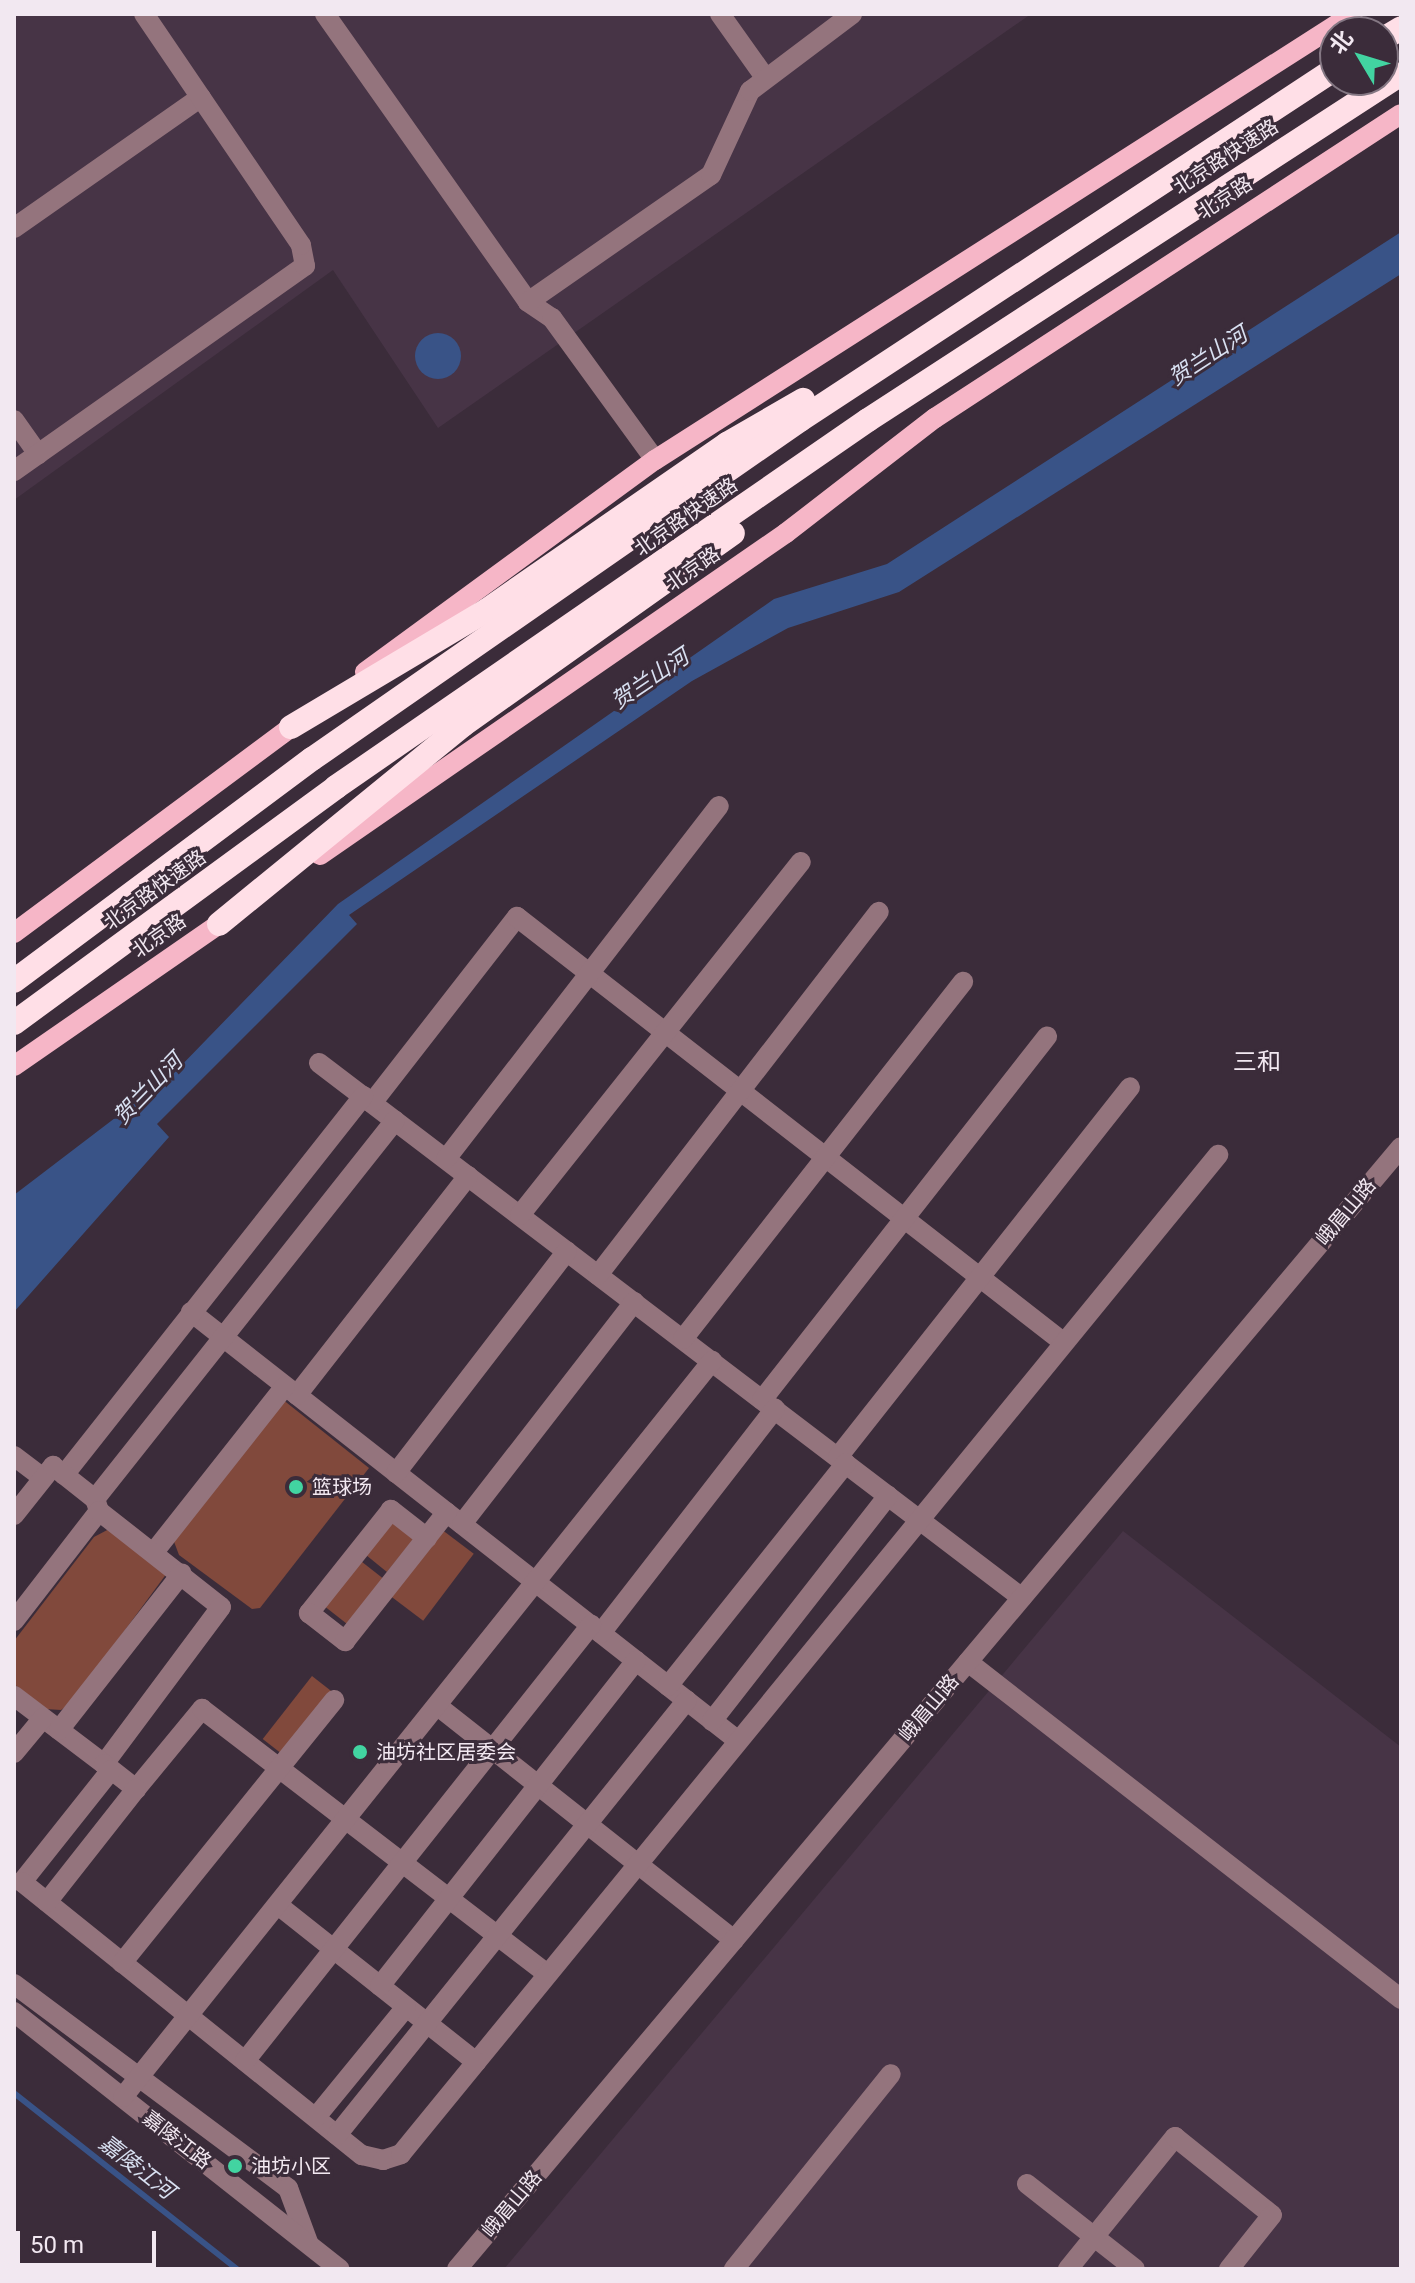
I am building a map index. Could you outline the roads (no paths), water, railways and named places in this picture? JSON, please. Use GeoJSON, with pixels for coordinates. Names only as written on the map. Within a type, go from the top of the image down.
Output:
{"type":"FeatureCollection","features":[{"type":"Feature","properties":{"kind":"highway","name":"北京路快速路"},"geometry":{"type":"LineString","coordinates":[[14,1023],[336,787],[868,420],[1401,74]]}},
{"type":"Feature","properties":{"kind":"highway","name":"北京路快速路"},"geometry":{"type":"LineString","coordinates":[[14,981],[312,759],[930,336],[1319,80]]}},
{"type":"Feature","properties":{"kind":"highway"},"geometry":{"type":"LineString","coordinates":[[291,727],[487,610],[727,444],[930,336]]}},
{"type":"Feature","properties":{"kind":"highway"},"geometry":{"type":"LineString","coordinates":[[219,924],[463,725],[751,520],[868,420]]}},
{"type":"Feature","properties":{"kind":"main road"},"geometry":{"type":"LineString","coordinates":[[14,933],[655,460],[1353,14]]}},
{"type":"Feature","properties":{"kind":"main road","name":"北京路"},"geometry":{"type":"LineString","coordinates":[[14,1066],[786,533],[935,418],[1401,114]]}},
{"type":"Feature","properties":{"kind":"street"},"geometry":{"type":"LineString","coordinates":[[14,471],[305,266],[301,245],[144,14]]}},
{"type":"Feature","properties":{"kind":"street"},"geometry":{"type":"LineString","coordinates":[[325,14],[528,302],[552,318],[655,460]]}},
{"type":"Feature","properties":{"kind":"street"},"geometry":{"type":"LineString","coordinates":[[720,14],[764,76]]}},
{"type":"Feature","properties":{"kind":"street"},"geometry":{"type":"LineString","coordinates":[[528,302],[711,175],[764,76],[838,18]]}},
{"type":"Feature","properties":{"kind":"street"},"geometry":{"type":"LineString","coordinates":[[14,228],[201,97]]}},
{"type":"Feature","properties":{"kind":"street"},"geometry":{"type":"LineString","coordinates":[[14,420],[38,454]]}},
{"type":"Feature","properties":{"kind":"street"},"geometry":{"type":"LineString","coordinates":[[446,1159],[719,806]]}},
{"type":"Feature","properties":{"kind":"street"},"geometry":{"type":"LineString","coordinates":[[520,1215],[801,862]]}},
{"type":"Feature","properties":{"kind":"street"},"geometry":{"type":"LineString","coordinates":[[598,1275],[879,912]]}},
{"type":"Feature","properties":{"kind":"street"},"geometry":{"type":"LineString","coordinates":[[64,1475],[191,1312],[517,917],[1063,1342]]}},
{"type":"Feature","properties":{"kind":"street"},"geometry":{"type":"LineString","coordinates":[[683,1339],[963,982]]}},
{"type":"Feature","properties":{"kind":"street"},"geometry":{"type":"LineString","coordinates":[[245,2061],[493,1750],[596,1629],[769,1405],[904,1219],[1047,1037]]}},
{"type":"Feature","properties":{"kind":"street"},"geometry":{"type":"LineString","coordinates":[[319,1063],[1022,1598]]}},
{"type":"Feature","properties":{"kind":"street"},"geometry":{"type":"LineString","coordinates":[[668,1686],[1130,1087]]}},
{"type":"Feature","properties":{"kind":"street"},"geometry":{"type":"LineString","coordinates":[[14,1621],[223,1337],[395,1120]]}},
{"type":"Feature","properties":{"kind":"street","name":"峨眉山路"},"geometry":{"type":"LineString","coordinates":[[457,2269],[1401,1147]]}},
{"type":"Feature","properties":{"kind":"street"},"geometry":{"type":"LineString","coordinates":[[14,1515],[53,1466],[154,1552],[215,1598],[220,1615],[22,1882],[337,2135],[372,2160],[401,2154],[917,1518],[1218,1155]]}},
{"type":"Feature","properties":{"kind":"street"},"geometry":{"type":"LineString","coordinates":[[154,1552],[468,1176]]}},
{"type":"Feature","properties":{"kind":"street"},"geometry":{"type":"LineString","coordinates":[[396,1473],[567,1251]]}},
{"type":"Feature","properties":{"kind":"street"},"geometry":{"type":"LineString","coordinates":[[427,1538],[391,1510],[309,1613],[345,1641],[427,1538],[454,1518],[634,1302]]}},
{"type":"Feature","properties":{"kind":"street"},"geometry":{"type":"LineString","coordinates":[[191,1312],[737,1740]]}},
{"type":"Feature","properties":{"kind":"street"},"geometry":{"type":"LineString","coordinates":[[123,2097],[439,1707],[712,1361]]}},
{"type":"Feature","properties":{"kind":"street"},"geometry":{"type":"LineString","coordinates":[[14,1456],[43,1478]]}},
{"type":"Feature","properties":{"kind":"street"},"geometry":{"type":"LineString","coordinates":[[712,1721],[888,1496]]}},
{"type":"Feature","properties":{"kind":"street"},"geometry":{"type":"LineString","coordinates":[[14,1753],[51,1724],[182,1573]]}},
{"type":"Feature","properties":{"kind":"street"},"geometry":{"type":"LineString","coordinates":[[380,1986],[636,1661]]}},
{"type":"Feature","properties":{"kind":"street"},"geometry":{"type":"LineString","coordinates":[[968,1662],[1401,1999]]}},
{"type":"Feature","properties":{"kind":"street"},"geometry":{"type":"LineString","coordinates":[[14,1696],[136,1789]]}},
{"type":"Feature","properties":{"kind":"street"},"geometry":{"type":"LineString","coordinates":[[122,1963],[334,1700]]}},
{"type":"Feature","properties":{"kind":"street"},"geometry":{"type":"LineString","coordinates":[[337,2135],[687,1700]]}},
{"type":"Feature","properties":{"kind":"street"},"geometry":{"type":"LineString","coordinates":[[439,1707],[734,1940]]}},
{"type":"Feature","properties":{"kind":"street"},"geometry":{"type":"LineString","coordinates":[[47,1902],[202,1709],[345,1824],[400,1866],[450,1898],[547,1974]]}},
{"type":"Feature","properties":{"kind":"street"},"geometry":{"type":"LineString","coordinates":[[278,1905],[476,2062]]}},
{"type":"Feature","properties":{"kind":"street"},"geometry":{"type":"LineString","coordinates":[[14,1984],[137,2080],[288,2188],[308,2244]]}},
{"type":"Feature","properties":{"kind":"street"},"geometry":{"type":"LineString","coordinates":[[316,2117],[406,2007]]}},
{"type":"Feature","properties":{"kind":"street","name":"嘉陵江路"},"geometry":{"type":"LineString","coordinates":[[14,2012],[340,2269]]}},
{"type":"Feature","properties":{"kind":"street"},"geometry":{"type":"LineString","coordinates":[[734,2269],[891,2074]]}},
{"type":"Feature","properties":{"kind":"street"},"geometry":{"type":"LineString","coordinates":[[1068,2269],[1175,2137],[1272,2215],[1229,2269]]}},
{"type":"Feature","properties":{"kind":"street"},"geometry":{"type":"LineString","coordinates":[[1027,2184],[1135,2269]]}},
{"type":"Feature","properties":{"kind":"water"},"geometry":{"type":"Polygon","coordinates":[[[1401,232],[1401,274],[899,592],[788,628],[692,681],[349,915],[357,924],[157,1124],[169,1137],[14,1312],[14,1195],[174,1073],[338,904],[774,599],[887,564],[1401,232]]]}},
{"type":"Feature","properties":{"kind":"water"},"geometry":{"type":"Polygon","coordinates":[[[438,333],[447,334],[454,340],[460,347],[460,365],[454,372],[447,378],[438,379],[429,378],[422,372],[416,365],[415,356],[416,347],[422,340],[429,334],[438,333]]]}},
{"type":"Feature","properties":{"kind":"waterway","name":"嘉陵江河"},"geometry":{"type":"LineString","coordinates":[[14,2093],[237,2269]]}},
{"type":"Feature","properties":{"kind":"place","name":"篮球场"},"geometry":{"type":"Point","coordinates":[296,1487]}},
{"type":"Feature","properties":{"kind":"place","name":"油坊社区居委会"},"geometry":{"type":"Point","coordinates":[360,1752]}},
{"type":"Feature","properties":{"kind":"place","name":"油坊小区"},"geometry":{"type":"Point","coordinates":[235,2166]}},
{"type":"Feature","properties":{"kind":"district","name":"三和"},"geometry":{"type":"Point","coordinates":[1257,1063]}},
{"type":"Feature","properties":{"kind":"water label","name":"贺兰山河"},"geometry":{"type":"Point","coordinates":[1208,356]}},
{"type":"Feature","properties":{"kind":"water label","name":"贺兰山河"},"geometry":{"type":"Point","coordinates":[650,679]}},
{"type":"Feature","properties":{"kind":"water label","name":"贺兰山河"},"geometry":{"type":"Point","coordinates":[148,1089]}}]}
